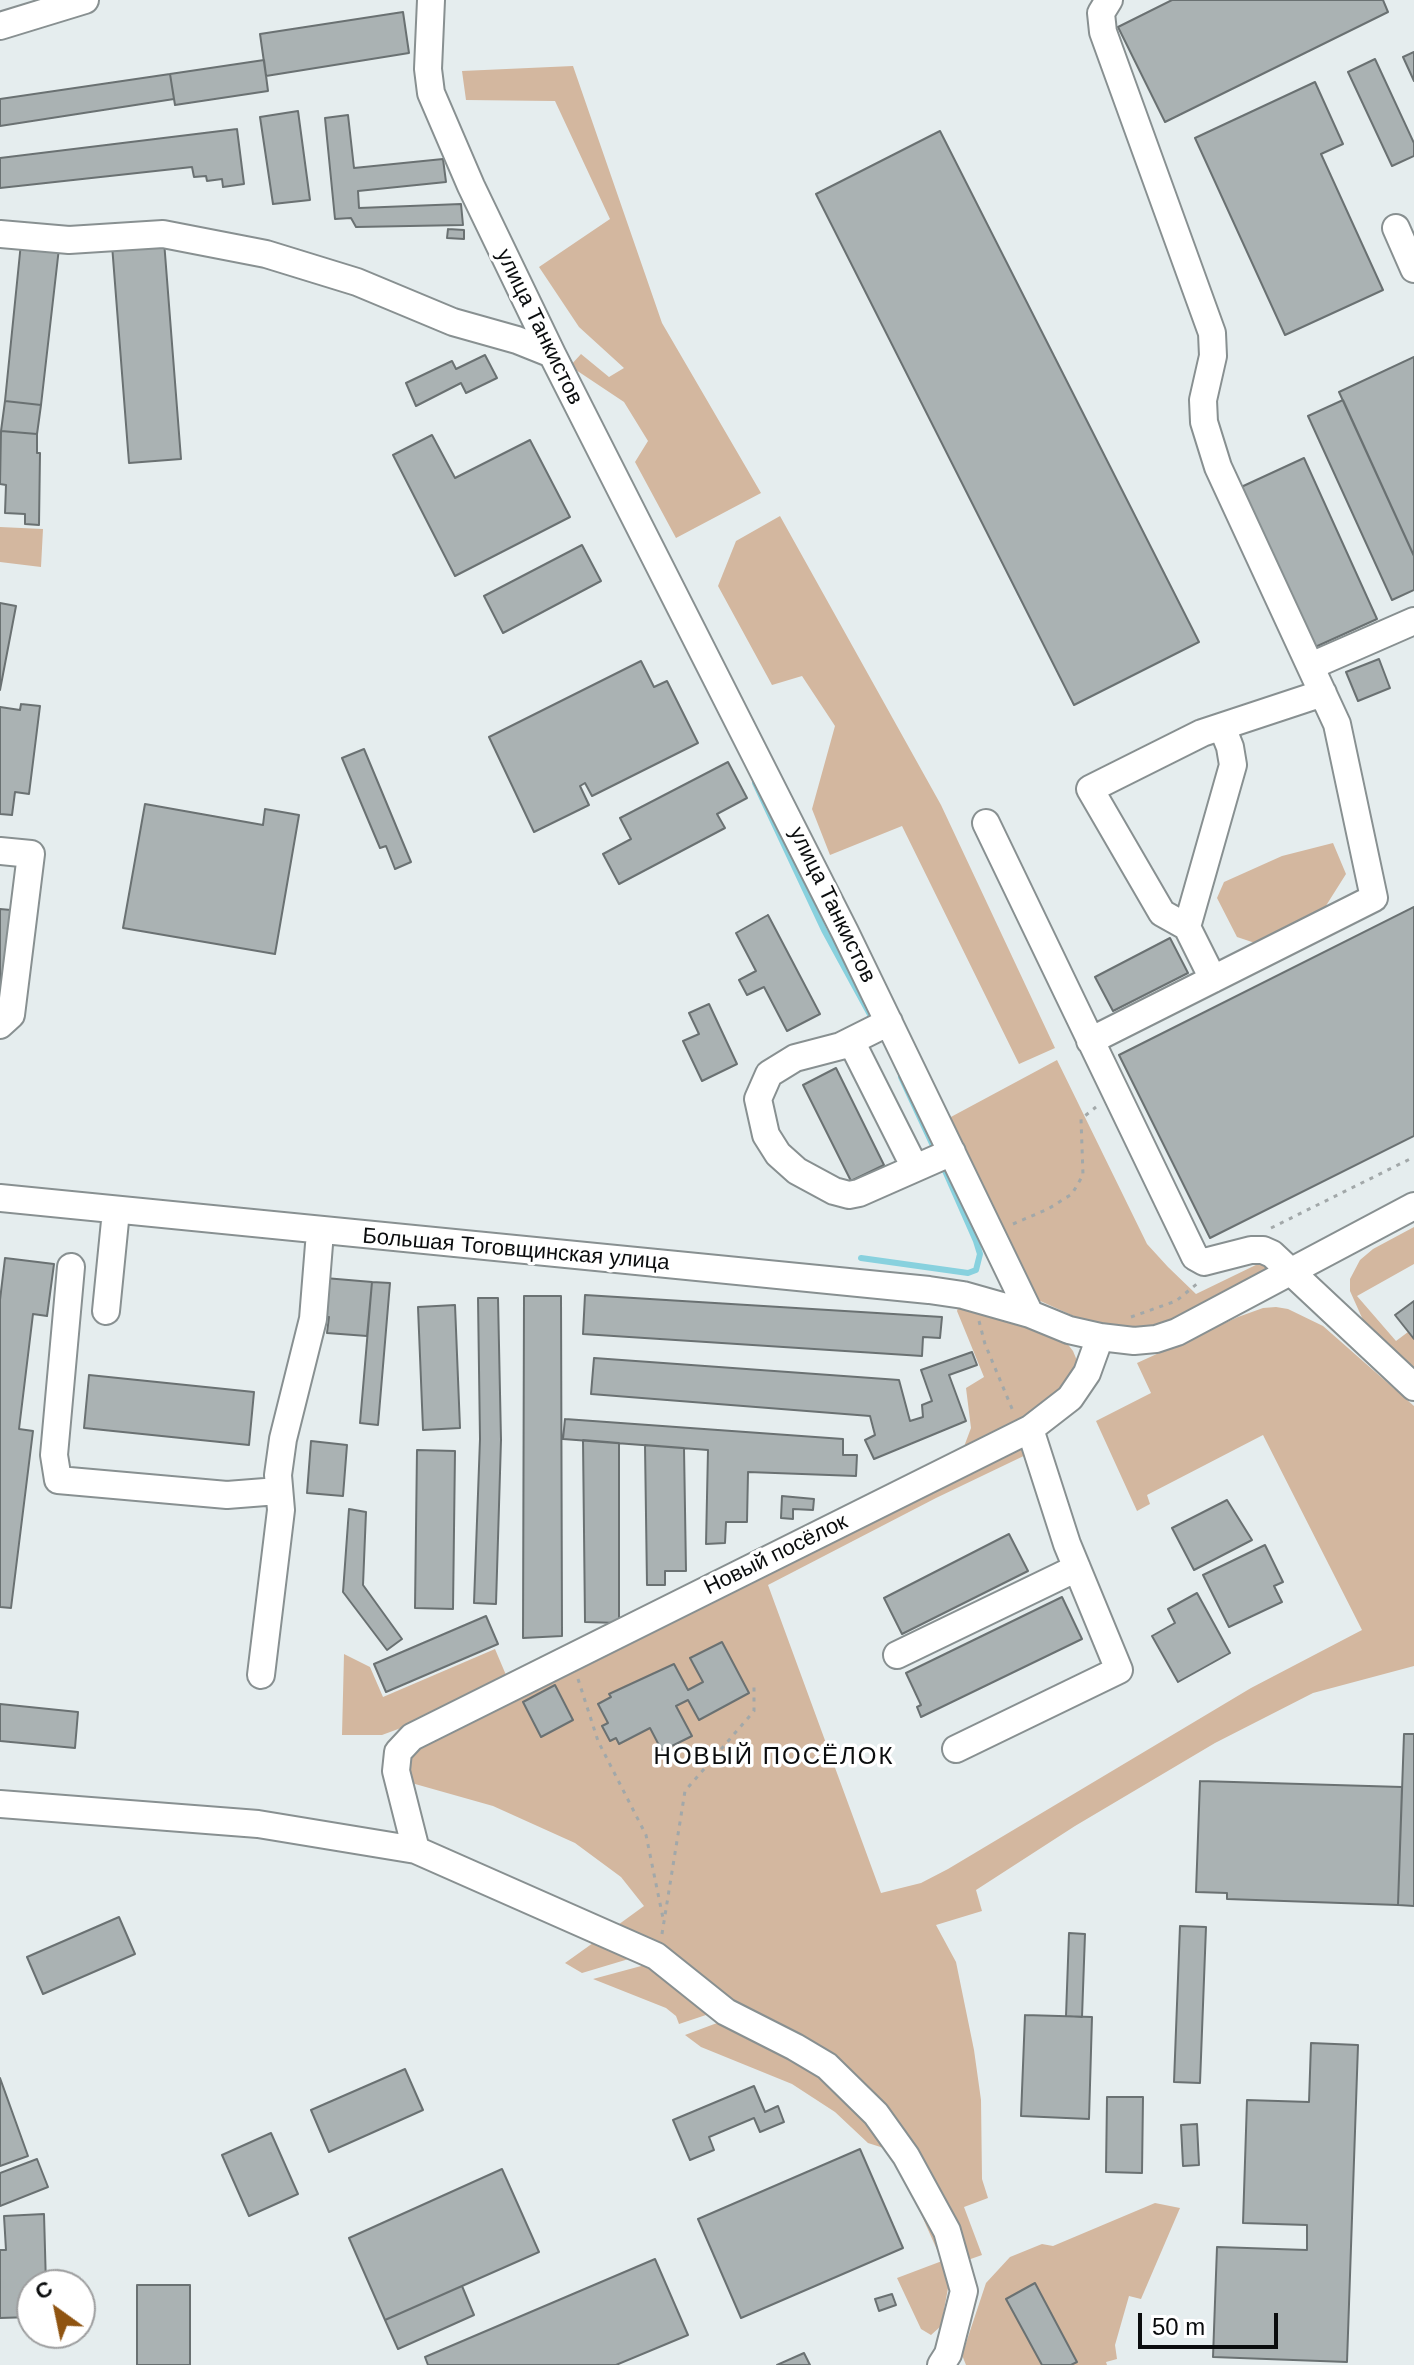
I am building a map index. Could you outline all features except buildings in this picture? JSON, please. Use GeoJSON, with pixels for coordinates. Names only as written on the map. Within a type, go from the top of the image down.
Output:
{"type":"FeatureCollection","features":[{"type":"Feature","properties":{"kind":"street"},"geometry":{"type":"LineString","coordinates":[[0,26],[85,0]]}},
{"type":"Feature","properties":{"kind":"street","name":"улица Танкистов"},"geometry":{"type":"LineString","coordinates":[[431,0],[428,69],[431,93],[471,186],[552,354],[762,764],[1030,1314]]}},
{"type":"Feature","properties":{"kind":"street"},"geometry":{"type":"LineString","coordinates":[[1090,1041],[1374,898],[1337,724],[1218,467],[1204,422],[1203,400],[1213,356],[1212,333],[1103,32],[1101,13],[1109,0]]}},
{"type":"Feature","properties":{"kind":"street"},"geometry":{"type":"LineString","coordinates":[[1396,228],[1414,269]]}},
{"type":"Feature","properties":{"kind":"street"},"geometry":{"type":"LineString","coordinates":[[0,234],[69,240],[163,234],[266,254],[357,282],[453,322],[517,340],[552,354]]}},
{"type":"Feature","properties":{"kind":"street"},"geometry":{"type":"LineString","coordinates":[[1311,666],[1414,621]]}},
{"type":"Feature","properties":{"kind":"street"},"geometry":{"type":"LineString","coordinates":[[1213,979],[1187,927],[1162,913],[1090,789],[1202,733],[1323,693]]}},
{"type":"Feature","properties":{"kind":"street"},"geometry":{"type":"LineString","coordinates":[[1187,927],[1233,765],[1222,727]]}},
{"type":"Feature","properties":{"kind":"street"},"geometry":{"type":"LineString","coordinates":[[986,823],[1195,1257],[1204,1262],[1263,1250],[1272,1254],[1414,1387]]}},
{"type":"Feature","properties":{"kind":"street"},"geometry":{"type":"LineString","coordinates":[[0,851],[31,854],[11,1015],[0,1025]]}},
{"type":"Feature","properties":{"kind":"street"},"geometry":{"type":"LineString","coordinates":[[889,1022],[851,1041],[795,1058],[769,1074],[758,1099],[766,1135],[778,1154],[797,1171],[843,1194],[859,1193],[952,1152]]}},
{"type":"Feature","properties":{"kind":"street"},"geometry":{"type":"LineString","coordinates":[[851,1041],[915,1168]]}},
{"type":"Feature","properties":{"kind":"street","name":"Большая Тоговщинская улица"},"geometry":{"type":"LineString","coordinates":[[0,1198],[929,1290],[963,1295],[1030,1314]]}},
{"type":"Feature","properties":{"kind":"street"},"geometry":{"type":"LineString","coordinates":[[1030,1314],[1069,1330],[1100,1337],[1134,1341],[1156,1339],[1177,1332],[1414,1206]]}},
{"type":"Feature","properties":{"kind":"street"},"geometry":{"type":"LineString","coordinates":[[106,1311],[116,1211]]}},
{"type":"Feature","properties":{"kind":"street"},"geometry":{"type":"LineString","coordinates":[[261,1675],[281,1510],[278,1491],[283,1439],[313,1319],[320,1232]]}},
{"type":"Feature","properties":{"kind":"street"},"geometry":{"type":"LineString","coordinates":[[71,1267],[54,1455],[58,1480],[227,1495],[278,1491]]}},
{"type":"Feature","properties":{"kind":"street","name":"Новый посёлок"},"geometry":{"type":"LineString","coordinates":[[416,1850],[396,1771],[398,1752],[412,1737],[1030,1429],[1070,1398],[1087,1373],[1100,1337]]}},
{"type":"Feature","properties":{"kind":"street"},"geometry":{"type":"LineString","coordinates":[[956,1749],[1119,1670],[1077,1568],[1030,1429]]}},
{"type":"Feature","properties":{"kind":"street"},"geometry":{"type":"LineString","coordinates":[[897,1655],[1077,1568]]}},
{"type":"Feature","properties":{"kind":"street"},"geometry":{"type":"LineString","coordinates":[[0,1804],[258,1824],[416,1850],[656,1956],[726,2012],[827,2066],[876,2114],[906,2156],[947,2231],[964,2291],[948,2354],[941,2365]]}},
{"type":"Feature","properties":{"kind":"path"},"geometry":{"type":"LineString","coordinates":[[571,1656],[598,1741],[646,1835],[664,1927]]}},
{"type":"Feature","properties":{"kind":"path"},"geometry":{"type":"LineString","coordinates":[[656,1956],[664,1927],[685,1791],[754,1711],[754,1684]]}},
{"type":"Feature","properties":{"kind":"shaded area"},"geometry":{"type":"Polygon","coordinates":[[[573,66],[662,323],[761,493],[676,538],[635,462],[648,441],[624,402],[570,366],[581,354],[609,377],[624,368],[579,327],[539,267],[610,219],[555,101],[466,100],[462,71],[573,66]]]}},
{"type":"Feature","properties":{"kind":"shaded area"},"geometry":{"type":"Polygon","coordinates":[[[780,516],[941,805],[1055,1048],[1019,1064],[902,826],[830,855],[812,809],[835,726],[802,676],[772,685],[718,586],[736,541],[780,516]]]}},
{"type":"Feature","properties":{"kind":"shaded area"},"geometry":{"type":"Polygon","coordinates":[[[0,527],[43,529],[41,567],[0,562],[0,527]]]}},
{"type":"Feature","properties":{"kind":"shaded area"},"geometry":{"type":"Polygon","coordinates":[[[1333,843],[1346,874],[1322,912],[1258,944],[1237,937],[1217,898],[1224,882],[1282,856],[1333,843]]]}},
{"type":"Feature","properties":{"kind":"shaded area"},"geometry":{"type":"Polygon","coordinates":[[[1057,1060],[1147,1244],[1168,1267],[1196,1294],[1262,1262],[1267,1270],[1172,1322],[1140,1331],[1087,1322],[1038,1300],[1022,1277],[1014,1249],[949,1118],[1057,1060]]]}},
{"type":"Feature","properties":{"kind":"shaded area"},"geometry":{"type":"Polygon","coordinates":[[[1414,1227],[1414,1264],[1357,1296],[1396,1341],[1408,1332],[1414,1339],[1414,1371],[1363,1320],[1350,1291],[1350,1279],[1360,1260],[1373,1249],[1414,1227]]]}},
{"type":"Feature","properties":{"kind":"shaded area"},"geometry":{"type":"Polygon","coordinates":[[[960,1302],[987,1307],[1066,1342],[1078,1363],[1073,1380],[1028,1422],[962,1452],[971,1428],[966,1388],[984,1377],[957,1311],[960,1302]]]}},
{"type":"Feature","properties":{"kind":"shaded area"},"geometry":{"type":"Polygon","coordinates":[[[1276,1307],[1288,1309],[1323,1326],[1414,1406],[1414,1666],[1313,1693],[1215,1743],[1075,1826],[976,1890],[982,1911],[936,1925],[956,1962],[981,2100],[982,2179],[988,2198],[964,2207],[982,2255],[965,2261],[881,2111],[611,1930],[644,1906],[621,1877],[575,1843],[493,1806],[408,1782],[407,1752],[1016,1443],[1032,1452],[768,1585],[881,1893],[921,1883],[1251,1688],[1362,1630],[1263,1435],[1147,1495],[1150,1504],[1137,1511],[1096,1421],[1151,1393],[1137,1363],[1238,1317],[1276,1307]]]}},
{"type":"Feature","properties":{"kind":"shaded area"},"geometry":{"type":"Polygon","coordinates":[[[495,1649],[506,1675],[500,1682],[428,1718],[382,1735],[342,1735],[344,1654],[370,1667],[383,1697],[495,1649]]]}},
{"type":"Feature","properties":{"kind":"shaded area"},"geometry":{"type":"Polygon","coordinates":[[[600,1938],[642,1955],[582,1973],[565,1963],[600,1938]]]}},
{"type":"Feature","properties":{"kind":"shaded area"},"geometry":{"type":"Polygon","coordinates":[[[656,1962],[715,2012],[679,2024],[676,2016],[666,2008],[593,1979],[656,1962]]]}},
{"type":"Feature","properties":{"kind":"shaded area"},"geometry":{"type":"Polygon","coordinates":[[[725,2020],[822,2072],[902,2158],[951,2272],[941,2326],[931,2335],[921,2329],[897,2278],[942,2261],[893,2151],[868,2143],[835,2112],[792,2084],[701,2047],[685,2035],[725,2020]]]}},
{"type":"Feature","properties":{"kind":"shaded area"},"geometry":{"type":"Polygon","coordinates":[[[1155,2203],[1180,2208],[1141,2299],[1129,2296],[1115,2345],[1117,2359],[1106,2362],[1107,2365],[966,2365],[962,2355],[986,2283],[1010,2257],[1042,2244],[1053,2246],[1155,2203]]]}},
{"type":"Feature","properties":{"kind":"waterway"},"geometry":{"type":"LineString","coordinates":[[755,783],[824,930],[873,1020]]}},
{"type":"Feature","properties":{"kind":"waterway"},"geometry":{"type":"LineString","coordinates":[[901,1077],[935,1150]]}},
{"type":"Feature","properties":{"kind":"waterway"},"geometry":{"type":"LineString","coordinates":[[861,1258],[968,1273],[976,1270],[980,1254],[976,1241],[942,1164]]}},
{"type":"Feature","properties":{"kind":"district","name":"НОВЫЙ ПОСЁЛОК"},"geometry":{"type":"Point","coordinates":[774,1757]}}]}
